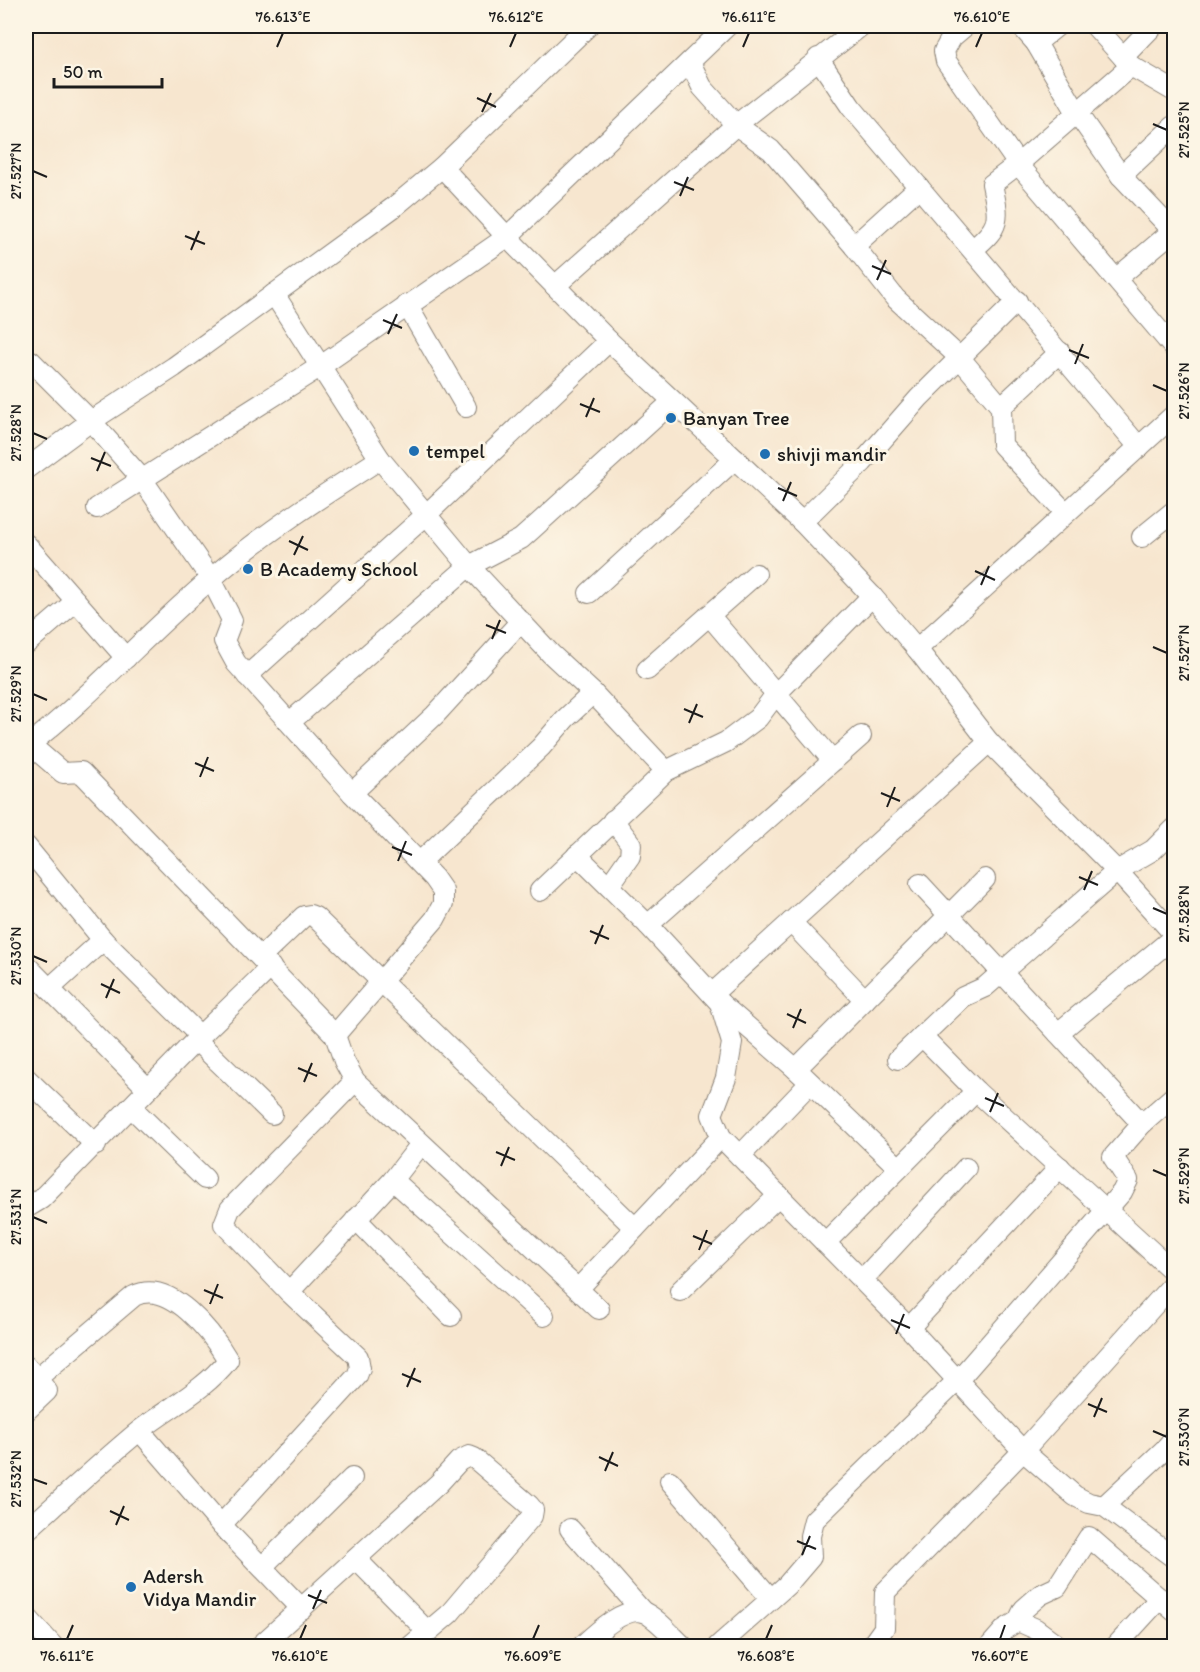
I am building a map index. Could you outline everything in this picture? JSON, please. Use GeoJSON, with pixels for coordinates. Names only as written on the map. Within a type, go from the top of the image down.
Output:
{"type":"FeatureCollection","features":[{"type":"Feature","properties":{"kind":"street"},"geometry":{"type":"LineString","coordinates":[[26,469],[91,421],[174,367],[394,207],[442,167],[588,26]]}},
{"type":"Feature","properties":{"kind":"street"},"geometry":{"type":"LineString","coordinates":[[97,508],[321,366],[507,237],[727,26]]}},
{"type":"Feature","properties":{"kind":"street"},"geometry":{"type":"LineString","coordinates":[[965,26],[951,37],[944,51],[946,61],[1018,164],[1174,348]]}},
{"type":"Feature","properties":{"kind":"street"},"geometry":{"type":"LineString","coordinates":[[1021,26],[1035,43],[1077,113],[1121,176],[1174,231],[1116,279]]}},
{"type":"Feature","properties":{"kind":"street"},"geometry":{"type":"LineString","coordinates":[[1035,43],[1057,26]]}},
{"type":"Feature","properties":{"kind":"street"},"geometry":{"type":"LineString","coordinates":[[1095,26],[1127,61],[1174,91]]}},
{"type":"Feature","properties":{"kind":"street"},"geometry":{"type":"LineString","coordinates":[[973,249],[990,236],[998,214],[992,184],[1077,113],[1127,61],[1153,26]]}},
{"type":"Feature","properties":{"kind":"street"},"geometry":{"type":"LineString","coordinates":[[555,286],[736,125],[852,29]]}},
{"type":"Feature","properties":{"kind":"street"},"geometry":{"type":"LineString","coordinates":[[818,58],[851,107],[1139,447]]}},
{"type":"Feature","properties":{"kind":"street"},"geometry":{"type":"LineString","coordinates":[[690,62],[702,87],[736,125],[771,150],[896,297],[960,358],[1001,407],[1002,445],[1066,513]]}},
{"type":"Feature","properties":{"kind":"street"},"geometry":{"type":"LineString","coordinates":[[1121,176],[1174,126]]}},
{"type":"Feature","properties":{"kind":"street"},"geometry":{"type":"LineString","coordinates":[[442,167],[609,341],[802,522],[872,596],[917,649],[989,742],[1117,872],[1174,936],[1058,1033]]}},
{"type":"Feature","properties":{"kind":"street"},"geometry":{"type":"LineString","coordinates":[[854,246],[919,187]]}},
{"type":"Feature","properties":{"kind":"street"},"geometry":{"type":"LineString","coordinates":[[274,294],[380,459],[469,566],[551,654],[593,693],[666,771]]}},
{"type":"Feature","properties":{"kind":"street"},"geometry":{"type":"LineString","coordinates":[[802,522],[863,462],[919,398],[1017,302]]}},
{"type":"Feature","properties":{"kind":"street"},"geometry":{"type":"LineString","coordinates":[[407,305],[466,407]]}},
{"type":"Feature","properties":{"kind":"street"},"geometry":{"type":"LineString","coordinates":[[247,676],[428,514],[609,341]]}},
{"type":"Feature","properties":{"kind":"street"},"geometry":{"type":"LineString","coordinates":[[1001,407],[1060,352]]}},
{"type":"Feature","properties":{"kind":"street"},"geometry":{"type":"LineString","coordinates":[[31,361],[91,421],[142,478],[211,579],[232,620],[224,641],[236,663],[352,793],[420,862],[443,891],[443,904],[435,919],[335,1035]]}},
{"type":"Feature","properties":{"kind":"street"},"geometry":{"type":"LineString","coordinates":[[290,722],[469,566],[521,539],[672,402]]}},
{"type":"Feature","properties":{"kind":"street"},"geometry":{"type":"LineString","coordinates":[[917,649],[1174,415]]}},
{"type":"Feature","properties":{"kind":"street"},"geometry":{"type":"LineString","coordinates":[[380,459],[264,535],[211,579],[126,658],[27,744],[63,773],[81,772],[335,1035],[344,1061],[355,1081],[599,1309]]}},
{"type":"Feature","properties":{"kind":"street"},"geometry":{"type":"LineString","coordinates":[[589,593],[735,459]]}},
{"type":"Feature","properties":{"kind":"street"},"geometry":{"type":"LineString","coordinates":[[1142,537],[1174,511]]}},
{"type":"Feature","properties":{"kind":"street"},"geometry":{"type":"LineString","coordinates":[[26,544],[126,658]]}},
{"type":"Feature","properties":{"kind":"street"},"geometry":{"type":"LineString","coordinates":[[647,670],[756,574]]}},
{"type":"Feature","properties":{"kind":"street"},"geometry":{"type":"LineString","coordinates":[[540,891],[666,771],[726,742],[758,718],[776,694],[872,596]]}},
{"type":"Feature","properties":{"kind":"street"},"geometry":{"type":"LineString","coordinates":[[26,644],[76,601]]}},
{"type":"Feature","properties":{"kind":"street"},"geometry":{"type":"LineString","coordinates":[[709,615],[833,761]]}},
{"type":"Feature","properties":{"kind":"street"},"geometry":{"type":"LineString","coordinates":[[352,793],[435,715],[522,621]]}},
{"type":"Feature","properties":{"kind":"street"},"geometry":{"type":"LineString","coordinates":[[420,862],[593,693]]}},
{"type":"Feature","properties":{"kind":"street"},"geometry":{"type":"LineString","coordinates":[[648,925],[861,736]]}},
{"type":"Feature","properties":{"kind":"street"},"geometry":{"type":"LineString","coordinates":[[716,998],[791,922],[989,742]]}},
{"type":"Feature","properties":{"kind":"street"},"geometry":{"type":"LineString","coordinates":[[609,886],[630,856],[631,844],[613,820]]}},
{"type":"Feature","properties":{"kind":"street"},"geometry":{"type":"LineString","coordinates":[[898,1059],[963,997],[985,987],[1117,872],[1153,850],[1174,829]]}},
{"type":"Feature","properties":{"kind":"street"},"geometry":{"type":"LineString","coordinates":[[26,846],[103,940],[272,1114]]}},
{"type":"Feature","properties":{"kind":"street"},"geometry":{"type":"LineString","coordinates":[[577,855],[648,925],[716,998],[803,1076],[899,1168]]}},
{"type":"Feature","properties":{"kind":"street"},"geometry":{"type":"LineString","coordinates":[[740,1156],[865,1000],[984,879]]}},
{"type":"Feature","properties":{"kind":"street"},"geometry":{"type":"LineString","coordinates":[[920,884],[1142,1124]]}},
{"type":"Feature","properties":{"kind":"street"},"geometry":{"type":"LineString","coordinates":[[26,1208],[41,1199],[96,1145],[198,1038],[304,916],[310,915],[323,923],[634,1228]]}},
{"type":"Feature","properties":{"kind":"street"},"geometry":{"type":"LineString","coordinates":[[791,922],[865,1000]]}},
{"type":"Feature","properties":{"kind":"street"},"geometry":{"type":"LineString","coordinates":[[49,989],[103,940]]}},
{"type":"Feature","properties":{"kind":"street"},"geometry":{"type":"LineString","coordinates":[[26,965],[148,1089]]}},
{"type":"Feature","properties":{"kind":"street"},"geometry":{"type":"LineString","coordinates":[[716,998],[732,1043],[726,1078],[712,1115],[721,1137],[909,1328],[1023,1451],[1075,1496],[1089,1503],[1104,1506],[1174,1558]]}},
{"type":"Feature","properties":{"kind":"street"},"geometry":{"type":"LineString","coordinates":[[922,1036],[976,1091],[1174,1272]]}},
{"type":"Feature","properties":{"kind":"street"},"geometry":{"type":"LineString","coordinates":[[26,1078],[96,1145]]}},
{"type":"Feature","properties":{"kind":"street"},"geometry":{"type":"LineString","coordinates":[[221,1524],[357,1376],[360,1368],[358,1357],[289,1292],[224,1224],[230,1209],[355,1081]]}},
{"type":"Feature","properties":{"kind":"street"},"geometry":{"type":"LineString","coordinates":[[825,1242],[976,1091]]}},
{"type":"Feature","properties":{"kind":"street"},"geometry":{"type":"LineString","coordinates":[[718,1647],[787,1585],[811,1557],[810,1536],[814,1520],[958,1380],[1122,1192],[1128,1180],[1113,1157],[1142,1124],[1174,1096]]}},
{"type":"Feature","properties":{"kind":"street"},"geometry":{"type":"LineString","coordinates":[[131,1107],[205,1179]]}},
{"type":"Feature","properties":{"kind":"street"},"geometry":{"type":"LineString","coordinates":[[578,1288],[721,1137]]}},
{"type":"Feature","properties":{"kind":"street"},"geometry":{"type":"LineString","coordinates":[[289,1292],[393,1180],[421,1144]]}},
{"type":"Feature","properties":{"kind":"street"},"geometry":{"type":"LineString","coordinates":[[909,1328],[1060,1167]]}},
{"type":"Feature","properties":{"kind":"street"},"geometry":{"type":"LineString","coordinates":[[862,1280],[966,1168]]}},
{"type":"Feature","properties":{"kind":"street"},"geometry":{"type":"LineString","coordinates":[[393,1180],[544,1316]]}},
{"type":"Feature","properties":{"kind":"street"},"geometry":{"type":"LineString","coordinates":[[680,1291],[779,1195]]}},
{"type":"Feature","properties":{"kind":"street"},"geometry":{"type":"LineString","coordinates":[[356,1219],[451,1316]]}},
{"type":"Feature","properties":{"kind":"street"},"geometry":{"type":"LineString","coordinates":[[871,1647],[884,1628],[885,1592],[1023,1451],[1174,1283]]}},
{"type":"Feature","properties":{"kind":"street"},"geometry":{"type":"LineString","coordinates":[[26,1411],[47,1391],[31,1372],[142,1292],[165,1295],[183,1306],[218,1343],[228,1360],[221,1369],[194,1391],[140,1431],[26,1531]]}},
{"type":"Feature","properties":{"kind":"street"},"geometry":{"type":"LineString","coordinates":[[140,1431],[221,1524],[302,1609]]}},
{"type":"Feature","properties":{"kind":"street"},"geometry":{"type":"LineString","coordinates":[[1104,1506],[1172,1448]]}},
{"type":"Feature","properties":{"kind":"street"},"geometry":{"type":"LineString","coordinates":[[260,1647],[439,1483],[463,1457],[469,1456],[529,1505],[532,1516],[450,1613],[411,1647]]}},
{"type":"Feature","properties":{"kind":"street"},"geometry":{"type":"LineString","coordinates":[[262,1567],[352,1478]]}},
{"type":"Feature","properties":{"kind":"street"},"geometry":{"type":"LineString","coordinates":[[670,1481],[771,1599]]}},
{"type":"Feature","properties":{"kind":"street"},"geometry":{"type":"LineString","coordinates":[[570,1529],[643,1612],[653,1618],[683,1647]]}},
{"type":"Feature","properties":{"kind":"street"},"geometry":{"type":"LineString","coordinates":[[990,1647],[1005,1629],[1018,1621],[1024,1610],[1040,1595],[1057,1587],[1089,1537],[1174,1611]]}},
{"type":"Feature","properties":{"kind":"street"},"geometry":{"type":"LineString","coordinates":[[356,1559],[427,1631]]}},
{"type":"Feature","properties":{"kind":"street"},"geometry":{"type":"LineString","coordinates":[[1116,1647],[1160,1598]]}},
{"type":"Feature","properties":{"kind":"street"},"geometry":{"type":"LineString","coordinates":[[595,1642],[623,1614],[633,1611],[643,1612]]}},
{"type":"Feature","properties":{"kind":"street"},"geometry":{"type":"LineString","coordinates":[[26,1616],[53,1647]]}},
{"type":"Feature","properties":{"kind":"street"},"geometry":{"type":"LineString","coordinates":[[1018,1621],[1036,1629],[1059,1647]]}},
{"type":"Feature","properties":{"kind":"place","name":"Banyan Tree"},"geometry":{"type":"Point","coordinates":[671,418]}},
{"type":"Feature","properties":{"kind":"place","name":"tempel"},"geometry":{"type":"Point","coordinates":[414,451]}},
{"type":"Feature","properties":{"kind":"place","name":"shivji mandir"},"geometry":{"type":"Point","coordinates":[765,454]}},
{"type":"Feature","properties":{"kind":"place","name":"B Academy School"},"geometry":{"type":"Point","coordinates":[248,569]}},
{"type":"Feature","properties":{"kind":"place","name":"Adersh Vidya Mandir"},"geometry":{"type":"Point","coordinates":[131,1587]}}]}
